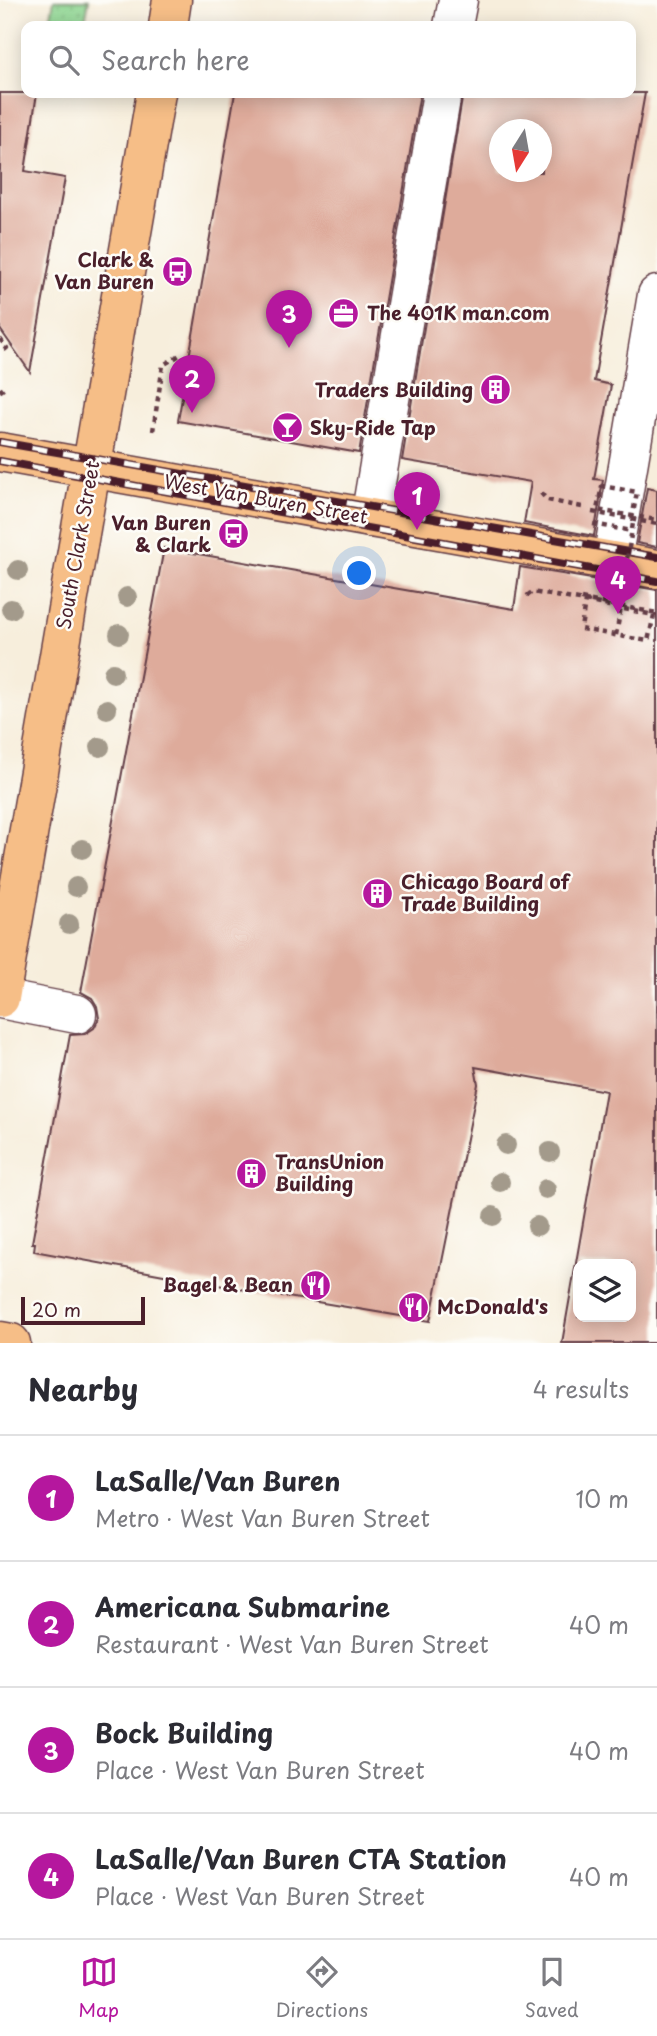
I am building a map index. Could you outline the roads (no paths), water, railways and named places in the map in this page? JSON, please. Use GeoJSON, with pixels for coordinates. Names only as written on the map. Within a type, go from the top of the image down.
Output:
{"type":"FeatureCollection","features":[{"type":"Feature","properties":{"kind":"main road"},"geometry":{"type":"LineString","coordinates":[[168,21],[172,0]]}},
{"type":"Feature","properties":{"kind":"main road","name":"South Clark Street"},"geometry":{"type":"LineString","coordinates":[[0,999],[155,98]]}},
{"type":"Feature","properties":{"kind":"main road","name":"West Van Buren Street"},"geometry":{"type":"LineString","coordinates":[[0,452],[370,517],[622,546],[657,569]]}},
{"type":"Feature","properties":{"kind":"main road"},"geometry":{"type":"LineString","coordinates":[[0,1341],[11,1343]]}},
{"type":"Feature","properties":{"kind":"street"},"geometry":{"type":"LineString","coordinates":[[454,21],[458,0]]}},
{"type":"Feature","properties":{"kind":"street"},"geometry":{"type":"LineString","coordinates":[[370,517],[441,98]]}},
{"type":"Feature","properties":{"kind":"street"},"geometry":{"type":"LineString","coordinates":[[622,546],[657,295]]}},
{"type":"Feature","properties":{"kind":"street"},"geometry":{"type":"LineString","coordinates":[[0,999],[73,1026],[0,1025]]}},
{"type":"Feature","properties":{"kind":"railway"},"geometry":{"type":"LineString","coordinates":[[0,442],[657,557]]}},
{"type":"Feature","properties":{"kind":"railway"},"geometry":{"type":"LineString","coordinates":[[0,461],[657,581]]}},
{"type":"Feature","properties":{"kind":"place","name":"Clark & Van Buren"},"geometry":{"type":"Point","coordinates":[177,271]}},
{"type":"Feature","properties":{"kind":"place","name":"The 401K man.com"},"geometry":{"type":"Point","coordinates":[344,313]}},
{"type":"Feature","properties":{"kind":"place","name":"Bock Building"},"geometry":{"type":"Point","coordinates":[289,348]}},
{"type":"Feature","properties":{"kind":"place","name":"Traders Building"},"geometry":{"type":"Point","coordinates":[496,390]}},
{"type":"Feature","properties":{"kind":"place","name":"Americana Submarine"},"geometry":{"type":"Point","coordinates":[192,413]}},
{"type":"Feature","properties":{"kind":"place","name":"Sky-Ride Tap"},"geometry":{"type":"Point","coordinates":[287,428]}},
{"type":"Feature","properties":{"kind":"place","name":"LaSalle/Van Buren"},"geometry":{"type":"Point","coordinates":[417,530]}},
{"type":"Feature","properties":{"kind":"place","name":"Van Buren & Clark"},"geometry":{"type":"Point","coordinates":[234,534]}},
{"type":"Feature","properties":{"kind":"place","name":"LaSalle/Van Buren CTA Station"},"geometry":{"type":"Point","coordinates":[618,614]}},
{"type":"Feature","properties":{"kind":"place","name":"Chicago Board of Trade Building"},"geometry":{"type":"Point","coordinates":[378,893]}},
{"type":"Feature","properties":{"kind":"place","name":"TransUnion Building"},"geometry":{"type":"Point","coordinates":[252,1173]}},
{"type":"Feature","properties":{"kind":"place","name":"Bagel & Bean"},"geometry":{"type":"Point","coordinates":[316,1285]}},
{"type":"Feature","properties":{"kind":"place","name":"McDonald's"},"geometry":{"type":"Point","coordinates":[414,1307]}}]}
